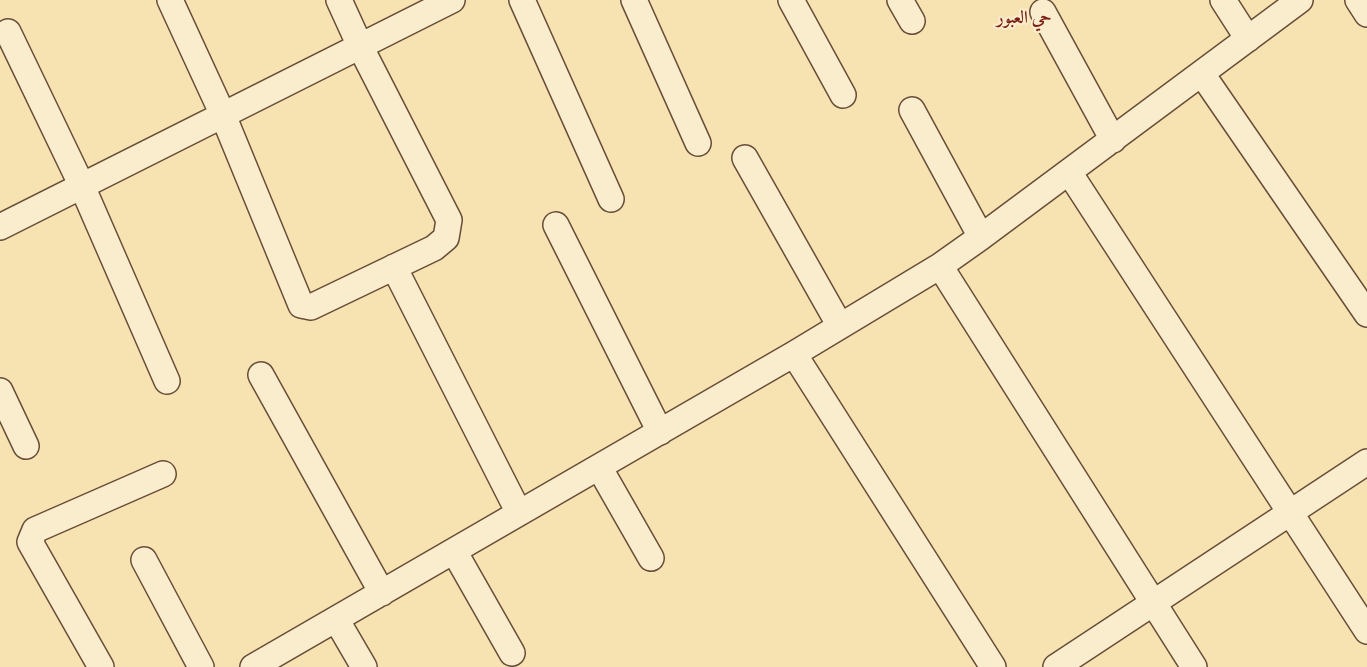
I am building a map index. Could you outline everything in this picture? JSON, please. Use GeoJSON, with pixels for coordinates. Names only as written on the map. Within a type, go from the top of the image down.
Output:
{"type":"FeatureCollection","features":[{"type":"Feature","properties":{"kind":"street"},"geometry":{"type":"LineString","coordinates":[[170,0],[223,115],[301,305],[311,307],[434,248],[446,238],[448,220],[360,46],[339,0]]}},
{"type":"Feature","properties":{"kind":"street"},"geometry":{"type":"LineString","coordinates":[[0,227],[452,0]]}},
{"type":"Feature","properties":{"kind":"street"},"geometry":{"type":"LineString","coordinates":[[522,0],[611,199]]}},
{"type":"Feature","properties":{"kind":"street"},"geometry":{"type":"LineString","coordinates":[[634,0],[698,142]]}},
{"type":"Feature","properties":{"kind":"street"},"geometry":{"type":"LineString","coordinates":[[791,0],[843,95]]}},
{"type":"Feature","properties":{"kind":"street"},"geometry":{"type":"LineString","coordinates":[[1224,0],[1248,39]]}},
{"type":"Feature","properties":{"kind":"street"},"geometry":{"type":"LineString","coordinates":[[253,667],[794,354],[940,266],[982,237],[1300,0]]}},
{"type":"Feature","properties":{"kind":"street"},"geometry":{"type":"LineString","coordinates":[[1358,0],[1367,14]]}},
{"type":"Feature","properties":{"kind":"street"},"geometry":{"type":"LineString","coordinates":[[1042,12],[1113,140]]}},
{"type":"Feature","properties":{"kind":"street"},"geometry":{"type":"LineString","coordinates":[[8,32],[82,186],[167,381]]}},
{"type":"Feature","properties":{"kind":"street"},"geometry":{"type":"LineString","coordinates":[[1202,74],[1367,314]]}},
{"type":"Feature","properties":{"kind":"street"},"geometry":{"type":"LineString","coordinates":[[912,110],[982,237]]}},
{"type":"Feature","properties":{"kind":"street"},"geometry":{"type":"LineString","coordinates":[[745,158],[840,326]]}},
{"type":"Feature","properties":{"kind":"street"},"geometry":{"type":"LineString","coordinates":[[1069,172],[1367,631]]}},
{"type":"Feature","properties":{"kind":"street"},"geometry":{"type":"LineString","coordinates":[[556,225],[660,432]]}},
{"type":"Feature","properties":{"kind":"street"},"geometry":{"type":"LineString","coordinates":[[940,266],[1194,667]]}},
{"type":"Feature","properties":{"kind":"street"},"geometry":{"type":"LineString","coordinates":[[394,267],[519,513]]}},
{"type":"Feature","properties":{"kind":"street"},"geometry":{"type":"LineString","coordinates":[[794,354],[994,667]]}},
{"type":"Feature","properties":{"kind":"street"},"geometry":{"type":"LineString","coordinates":[[261,375],[382,593]]}},
{"type":"Feature","properties":{"kind":"street"},"geometry":{"type":"LineString","coordinates":[[0,391],[26,446]]}},
{"type":"Feature","properties":{"kind":"street"},"geometry":{"type":"LineString","coordinates":[[1056,667],[1367,462]]}},
{"type":"Feature","properties":{"kind":"street"},"geometry":{"type":"LineString","coordinates":[[599,467],[651,558]]}},
{"type":"Feature","properties":{"kind":"street"},"geometry":{"type":"LineString","coordinates":[[101,667],[30,542],[35,530],[163,474]]}},
{"type":"Feature","properties":{"kind":"street"},"geometry":{"type":"LineString","coordinates":[[454,551],[512,653]]}},
{"type":"Feature","properties":{"kind":"street"},"geometry":{"type":"LineString","coordinates":[[144,560],[201,667]]}},
{"type":"Feature","properties":{"kind":"street"},"geometry":{"type":"LineString","coordinates":[[336,619],[364,667]]}},
{"type":"Feature","properties":{"kind":"district","name":"حي العبور"},"geometry":{"type":"Point","coordinates":[1024,19]}}]}
